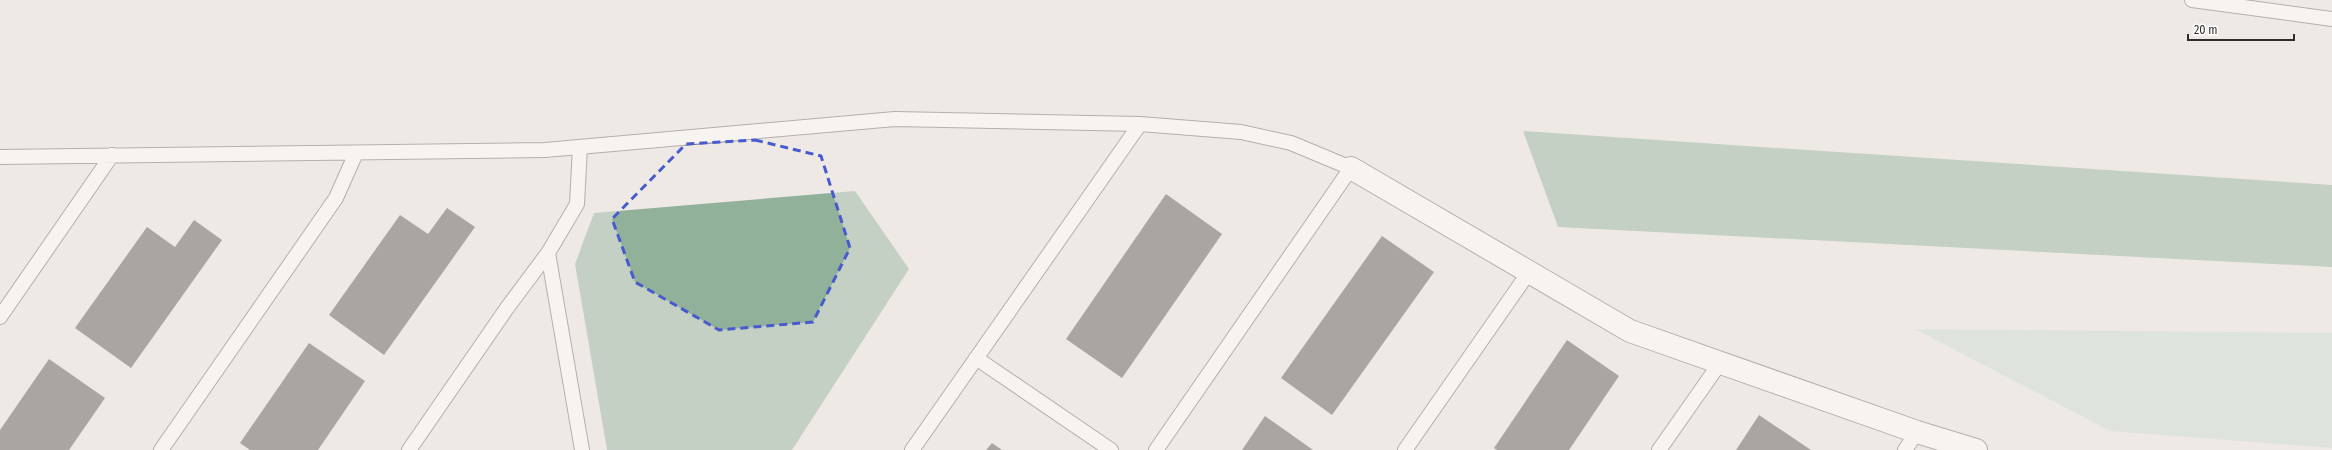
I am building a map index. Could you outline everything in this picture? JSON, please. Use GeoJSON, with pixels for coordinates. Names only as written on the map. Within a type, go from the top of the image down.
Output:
{"type":"FeatureCollection","features":[{"type":"Feature","properties":{"kind":"street"},"geometry":{"type":"LineString","coordinates":[[1351,168],[1630,331],[1720,363],[1911,441],[1976,450]]}},
{"type":"Feature","properties":{"kind":"lane"},"geometry":{"type":"LineString","coordinates":[[2192,0],[2332,19]]}},
{"type":"Feature","properties":{"kind":"lane"},"geometry":{"type":"LineString","coordinates":[[0,157],[545,150],[895,119],[1140,124],[1241,132],[1291,143],[1351,168],[1156,450]]}},
{"type":"Feature","properties":{"kind":"lane"},"geometry":{"type":"LineString","coordinates":[[912,450],[1140,124]]}},
{"type":"Feature","properties":{"kind":"lane"},"geometry":{"type":"LineString","coordinates":[[409,450],[507,308],[548,253],[577,204],[580,147]]}},
{"type":"Feature","properties":{"kind":"lane"},"geometry":{"type":"LineString","coordinates":[[161,450],[336,198],[356,153]]}},
{"type":"Feature","properties":{"kind":"lane"},"geometry":{"type":"LineString","coordinates":[[0,317],[112,155]]}},
{"type":"Feature","properties":{"kind":"lane"},"geometry":{"type":"LineString","coordinates":[[548,253],[582,450]]}},
{"type":"Feature","properties":{"kind":"lane"},"geometry":{"type":"LineString","coordinates":[[1406,450],[1529,272]]}},
{"type":"Feature","properties":{"kind":"lane"},"geometry":{"type":"LineString","coordinates":[[976,358],[1111,450]]}},
{"type":"Feature","properties":{"kind":"lane"},"geometry":{"type":"LineString","coordinates":[[1660,450],[1720,363]]}},
{"type":"Feature","properties":{"kind":"highlighted area"},"geometry":{"type":"Polygon","coordinates":[[[755,140],[821,156],[850,248],[813,322],[719,330],[635,282],[612,219],[686,144],[755,140]]]}},
{"type":"Feature","properties":{"kind":"green space"},"geometry":{"type":"Polygon","coordinates":[[[1523,131],[2332,185],[2332,267],[1558,227],[1523,131]]]}},
{"type":"Feature","properties":{"kind":"green space"},"geometry":{"type":"Polygon","coordinates":[[[855,191],[909,269],[792,450],[607,450],[575,264],[594,213],[855,191]]]}},
{"type":"Feature","properties":{"kind":"green space"},"geometry":{"type":"Polygon","coordinates":[[[1915,329],[2332,333],[2332,448],[2110,431],[1915,329]]]}},
{"type":"Feature","properties":{"kind":"building"},"geometry":{"type":"Polygon","coordinates":[[[1166,194],[1222,234],[1122,378],[1066,339],[1166,194]]]}},
{"type":"Feature","properties":{"kind":"building"},"geometry":{"type":"Polygon","coordinates":[[[447,208],[475,227],[384,355],[329,315],[400,215],[428,234],[447,208]]]}},
{"type":"Feature","properties":{"kind":"building"},"geometry":{"type":"Polygon","coordinates":[[[194,220],[222,240],[131,368],[75,328],[147,227],[175,247],[194,220]]]}},
{"type":"Feature","properties":{"kind":"building"},"geometry":{"type":"Polygon","coordinates":[[[1382,236],[1434,272],[1332,415],[1281,378],[1382,236]]]}},
{"type":"Feature","properties":{"kind":"building"},"geometry":{"type":"Polygon","coordinates":[[[1567,340],[1619,376],[1569,450],[1497,450],[1494,448],[1567,340]]]}},
{"type":"Feature","properties":{"kind":"building"},"geometry":{"type":"Polygon","coordinates":[[[309,343],[365,381],[318,450],[250,450],[240,443],[309,343]]]}},
{"type":"Feature","properties":{"kind":"building"},"geometry":{"type":"Polygon","coordinates":[[[49,359],[105,398],[69,450],[0,450],[0,430],[49,359]]]}},
{"type":"Feature","properties":{"kind":"building"},"geometry":{"type":"Polygon","coordinates":[[[1759,415],[1811,450],[1736,450],[1759,415]]]}},
{"type":"Feature","properties":{"kind":"building"},"geometry":{"type":"Polygon","coordinates":[[[1265,416],[1313,450],[1242,450],[1265,416]]]}},
{"type":"Feature","properties":{"kind":"building"},"geometry":{"type":"Polygon","coordinates":[[[992,443],[1002,450],[986,450],[992,443]]]}}]}
